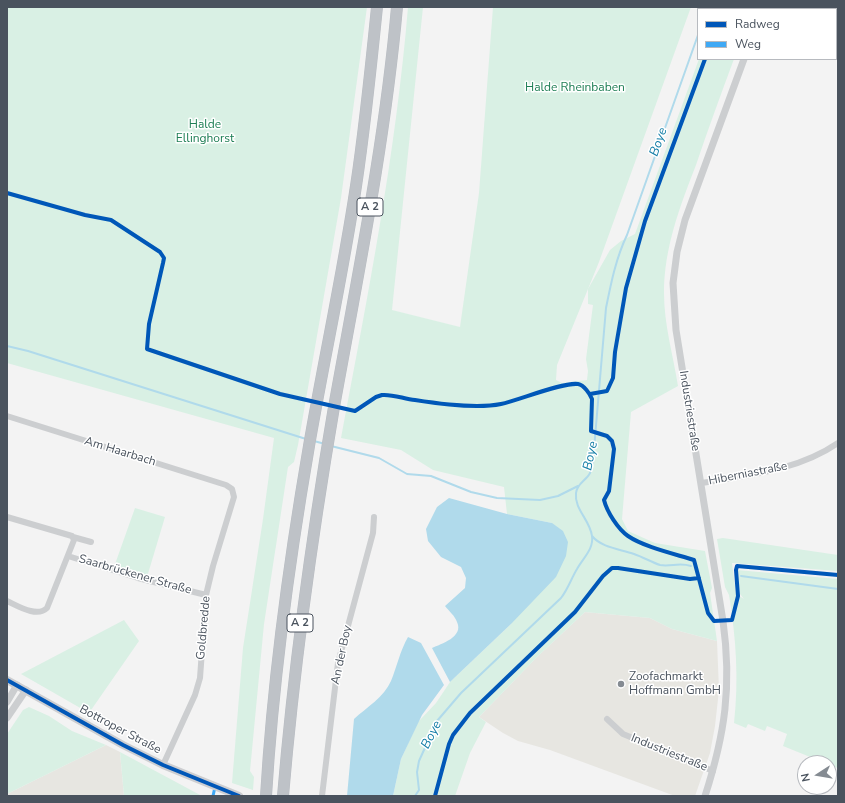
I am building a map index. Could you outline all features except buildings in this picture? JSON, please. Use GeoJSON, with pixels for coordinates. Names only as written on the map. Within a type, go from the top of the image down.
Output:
{"type":"FeatureCollection","features":[{"type":"Feature","properties":{"kind":"highway","name":"A 2"},"geometry":{"type":"LineString","coordinates":[[266,794],[281,627],[308,448],[356,188],[377,7]]}},
{"type":"Feature","properties":{"kind":"highway","name":"A 2"},"geometry":{"type":"LineString","coordinates":[[283,796],[291,699],[302,609],[334,406],[373,192],[384,119],[397,7]]}},
{"type":"Feature","properties":{"kind":"main road","name":"Bottroper Straße"},"geometry":{"type":"LineString","coordinates":[[7,680],[123,745],[163,765],[239,796]]}},
{"type":"Feature","properties":{"kind":"street","name":"Industriestraße"},"geometry":{"type":"LineString","coordinates":[[705,796],[713,770],[725,719],[728,691],[727,658],[723,621],[678,347],[673,293],[677,252],[685,220],[744,60]]}},
{"type":"Feature","properties":{"kind":"street","name":"Am Haarbach"},"geometry":{"type":"LineString","coordinates":[[7,416],[226,485],[232,489]]}},
{"type":"Feature","properties":{"kind":"street","name":"Hiberniastraße"},"geometry":{"type":"LineString","coordinates":[[701,483],[792,466],[821,454],[838,443]]}},
{"type":"Feature","properties":{"kind":"street","name":"Goldbredde"},"geometry":{"type":"LineString","coordinates":[[163,765],[195,695],[200,678],[206,595],[213,566],[234,497],[232,489]]}},
{"type":"Feature","properties":{"kind":"street"},"geometry":{"type":"LineString","coordinates":[[7,517],[91,542]]}},
{"type":"Feature","properties":{"kind":"street","name":"An der Boy"},"geometry":{"type":"LineString","coordinates":[[322,796],[338,663],[373,533],[374,517]]}},
{"type":"Feature","properties":{"kind":"street"},"geometry":{"type":"LineString","coordinates":[[68,556],[73,537]]}},
{"type":"Feature","properties":{"kind":"street","name":"Saarbrückener Straße"},"geometry":{"type":"LineString","coordinates":[[7,601],[30,611],[43,611],[47,608],[68,556],[138,578],[206,595]]}},
{"type":"Feature","properties":{"kind":"street"},"geometry":{"type":"LineString","coordinates":[[7,702],[17,685]]}},
{"type":"Feature","properties":{"kind":"street"},"geometry":{"type":"LineString","coordinates":[[7,718],[26,690]]}},
{"type":"Feature","properties":{"kind":"street","name":"Industriestraße"},"geometry":{"type":"LineString","coordinates":[[608,719],[624,734],[713,770]]}},
{"type":"Feature","properties":{"kind":"shaded area"},"geometry":{"type":"Polygon","coordinates":[[[585,612],[650,618],[672,629],[717,641],[719,690],[715,726],[710,753],[695,796],[675,796],[550,750],[518,741],[479,717],[537,657],[585,612]]]}},
{"type":"Feature","properties":{"kind":"shaded area"},"geometry":{"type":"Polygon","coordinates":[[[106,745],[120,752],[124,796],[7,796],[7,794],[106,745]]]}},
{"type":"Feature","properties":{"kind":"green space","name":"Halde Ellinghorst"},"geometry":{"type":"Polygon","coordinates":[[[7,7],[367,7],[341,198],[298,445],[294,462],[288,467],[264,624],[250,771],[254,777],[253,790],[232,783],[243,648],[274,438],[7,363],[7,7]]]}},
{"type":"Feature","properties":{"kind":"green space","name":"Halde Rheinbaben"},"geometry":{"type":"Polygon","coordinates":[[[408,7],[423,7],[392,310],[460,327],[479,193],[493,7],[691,7],[599,262],[557,365],[556,380],[562,383],[587,380],[588,371],[586,359],[593,305],[588,304],[588,289],[610,250],[621,241],[635,234],[699,60],[734,60],[684,196],[674,228],[667,260],[664,305],[678,386],[631,412],[622,519],[628,531],[655,543],[705,551],[712,588],[710,593],[717,641],[672,629],[650,618],[585,612],[537,657],[479,717],[486,722],[470,753],[455,796],[393,796],[401,759],[418,722],[436,703],[450,682],[511,624],[552,523],[507,514],[504,487],[433,470],[401,450],[341,438],[371,277],[389,169],[403,61],[408,7]]]}},
{"type":"Feature","properties":{"kind":"green space"},"geometry":{"type":"Polygon","coordinates":[[[718,7],[753,7],[752,8],[718,7]]]}},
{"type":"Feature","properties":{"kind":"green space"},"geometry":{"type":"Polygon","coordinates":[[[135,508],[165,517],[147,577],[114,567],[135,508]]]}},
{"type":"Feature","properties":{"kind":"green space"},"geometry":{"type":"Polygon","coordinates":[[[723,538],[838,555],[838,571],[732,563],[736,594],[744,599],[740,594],[737,570],[838,579],[838,768],[837,755],[805,755],[783,746],[787,734],[767,726],[765,731],[748,724],[746,728],[734,723],[736,707],[735,643],[729,595],[725,587],[717,539],[723,538]]]}},
{"type":"Feature","properties":{"kind":"green space"},"geometry":{"type":"Polygon","coordinates":[[[124,620],[139,641],[89,713],[21,674],[124,620]]]}},
{"type":"Feature","properties":{"kind":"green space"},"geometry":{"type":"Polygon","coordinates":[[[29,707],[49,716],[72,731],[106,745],[7,794],[7,734],[23,710],[29,707]]]}},
{"type":"Feature","properties":{"kind":"green space"},"geometry":{"type":"Polygon","coordinates":[[[120,752],[202,796],[124,796],[120,752]]]}},
{"type":"Feature","properties":{"kind":"water"},"geometry":{"type":"Polygon","coordinates":[[[449,498],[507,514],[552,523],[563,531],[568,542],[566,556],[556,577],[511,624],[450,682],[432,648],[446,642],[455,636],[457,632],[458,627],[456,620],[445,606],[465,588],[466,578],[461,567],[441,557],[428,541],[426,529],[437,507],[449,498]]]}},
{"type":"Feature","properties":{"kind":"water"},"geometry":{"type":"Polygon","coordinates":[[[408,637],[421,643],[444,685],[422,715],[401,759],[393,796],[347,796],[354,719],[374,702],[388,687],[408,637]]]}},
{"type":"Feature","properties":{"kind":"waterway","name":"Boye"},"geometry":{"type":"LineString","coordinates":[[415,796],[419,790],[417,772],[419,761],[437,721],[461,693],[561,598],[577,569],[588,553],[591,545],[591,530],[577,504],[576,493],[580,484],[590,473],[593,461],[606,308],[614,271],[620,253],[697,38]]}},
{"type":"Feature","properties":{"kind":"waterway"},"geometry":{"type":"LineString","coordinates":[[7,346],[28,351],[306,439]]}},
{"type":"Feature","properties":{"kind":"waterway"},"geometry":{"type":"LineString","coordinates":[[314,441],[325,444]]}},
{"type":"Feature","properties":{"kind":"waterway"},"geometry":{"type":"LineString","coordinates":[[331,446],[379,458],[407,474],[431,476],[471,492],[497,498],[540,500],[558,496],[578,486]]}},
{"type":"Feature","properties":{"kind":"waterway"},"geometry":{"type":"LineString","coordinates":[[592,536],[606,546],[634,554],[660,565],[683,564],[691,566]]}},
{"type":"Feature","properties":{"kind":"waterway"},"geometry":{"type":"LineString","coordinates":[[741,576],[838,589]]}},
{"type":"Feature","properties":{"kind":"marked path"},"geometry":{"type":"LineString","coordinates":[[213,796],[215,787]]}},
{"type":"Feature","properties":{"kind":"cycle path"},"geometry":{"type":"LineString","coordinates":[[590,394],[607,391],[613,378],[615,352],[626,288],[645,221],[705,60]]}},
{"type":"Feature","properties":{"kind":"cycle path"},"geometry":{"type":"LineString","coordinates":[[7,193],[85,215],[111,220],[160,252],[164,258],[149,324],[147,349],[280,394],[355,411],[376,397],[382,395],[447,404],[481,406],[501,404],[552,388],[571,384],[578,384],[582,386],[592,399],[591,431],[607,436],[612,441],[614,449],[609,491],[604,500],[610,515],[620,529],[635,540],[651,547],[694,560],[708,613],[714,621],[732,620],[738,596],[737,566],[838,575]]}},
{"type":"Feature","properties":{"kind":"cycle path"},"geometry":{"type":"LineString","coordinates":[[435,796],[449,744],[453,735],[470,713],[575,612],[603,576],[612,568],[690,579],[699,578]]}},
{"type":"Feature","properties":{"kind":"cycle path"},"geometry":{"type":"LineString","coordinates":[[7,680],[123,745],[163,765],[239,796]]}},
{"type":"Feature","properties":{"kind":"place","name":"Zoofachmarkt Hoffmann GmbH"},"geometry":{"type":"Point","coordinates":[621,684]}}]}
